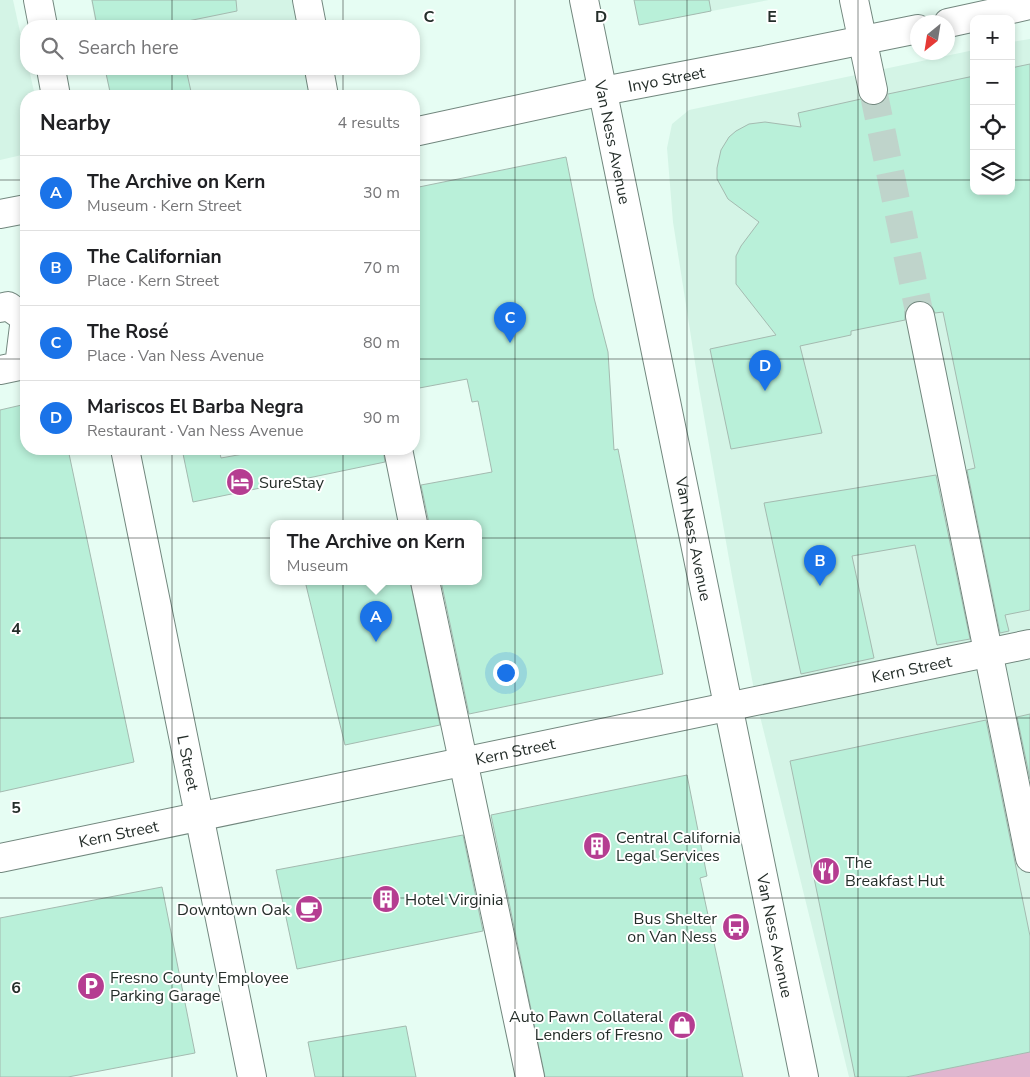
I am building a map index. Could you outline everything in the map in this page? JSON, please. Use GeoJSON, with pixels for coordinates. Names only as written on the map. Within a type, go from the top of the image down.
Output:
{"type":"FeatureCollection","features":[{"type":"Feature","properties":{"kind":"street"},"geometry":{"type":"LineString","coordinates":[[38,0],[42,20]]}},
{"type":"Feature","properties":{"kind":"street"},"geometry":{"type":"LineString","coordinates":[[307,0],[311,20]]}},
{"type":"Feature","properties":{"kind":"street","name":"Van Ness Avenue"},"geometry":{"type":"LineString","coordinates":[[584,0],[804,1077]]}},
{"type":"Feature","properties":{"kind":"street"},"geometry":{"type":"LineString","coordinates":[[854,0],[873,90]]}},
{"type":"Feature","properties":{"kind":"street"},"geometry":{"type":"LineString","coordinates":[[955,22],[1030,6]]}},
{"type":"Feature","properties":{"kind":"street","name":"Inyo Street"},"geometry":{"type":"LineString","coordinates":[[420,131],[602,91],[910,31]]}},
{"type":"Feature","properties":{"kind":"street"},"geometry":{"type":"LineString","coordinates":[[52,75],[55,90]]}},
{"type":"Feature","properties":{"kind":"street"},"geometry":{"type":"LineString","coordinates":[[320,75],[323,90]]}},
{"type":"Feature","properties":{"kind":"street"},"geometry":{"type":"LineString","coordinates":[[0,214],[20,210]]}},
{"type":"Feature","properties":{"kind":"street"},"geometry":{"type":"LineString","coordinates":[[0,370],[19,366],[17,314]]}},
{"type":"Feature","properties":{"kind":"street"},"geometry":{"type":"LineString","coordinates":[[920,316],[1030,858]]}},
{"type":"Feature","properties":{"kind":"street","name":"L Street"},"geometry":{"type":"LineString","coordinates":[[126,455],[252,1077]]}},
{"type":"Feature","properties":{"kind":"street"},"geometry":{"type":"LineString","coordinates":[[399,455],[412,520]]}},
{"type":"Feature","properties":{"kind":"street"},"geometry":{"type":"LineString","coordinates":[[426,585],[530,1077]]}},
{"type":"Feature","properties":{"kind":"street","name":"Kern Street"},"geometry":{"type":"LineString","coordinates":[[0,858],[1030,644]]}},
{"type":"Feature","properties":{"kind":"shaded area"},"geometry":{"type":"Polygon","coordinates":[[[0,0],[13,0],[20,32],[20,75],[30,75],[34,90],[20,90],[20,155],[0,160],[0,0]]]}},
{"type":"Feature","properties":{"kind":"shaded area"},"geometry":{"type":"Polygon","coordinates":[[[91,0],[294,0],[299,20],[95,20],[91,0]]]}},
{"type":"Feature","properties":{"kind":"shaded area"},"geometry":{"type":"Polygon","coordinates":[[[634,0],[769,0],[639,25],[634,0]]]}},
{"type":"Feature","properties":{"kind":"shaded area"},"geometry":{"type":"Polygon","coordinates":[[[1030,39],[1030,1077],[849,1077],[756,700],[699,388],[673,222],[667,148],[672,124],[689,110],[926,60],[955,60],[955,54],[970,51],[970,195],[1015,195],[1015,41],[1030,39]]]}},
{"type":"Feature","properties":{"kind":"shaded area"},"geometry":{"type":"Polygon","coordinates":[[[106,75],[309,75],[313,90],[109,90],[106,75]]]}},
{"type":"Feature","properties":{"kind":"shaded area"},"geometry":{"type":"Polygon","coordinates":[[[1030,1052],[1030,1077],[906,1077],[1030,1052]]]}},
{"type":"Feature","properties":{"kind":"building"},"geometry":{"type":"Polygon","coordinates":[[[92,0],[236,0],[237,11],[193,20],[96,20],[92,0]]]}},
{"type":"Feature","properties":{"kind":"building"},"geometry":{"type":"Polygon","coordinates":[[[634,0],[709,0],[711,11],[639,25],[634,0]]]}},
{"type":"Feature","properties":{"kind":"building"},"geometry":{"type":"Polygon","coordinates":[[[1030,64],[1030,610],[1005,615],[1009,631],[1000,633],[967,470],[975,468],[943,312],[935,313],[931,305],[924,301],[916,301],[909,305],[905,311],[905,320],[851,331],[851,335],[800,346],[822,433],[731,449],[710,349],[776,335],[736,284],[736,256],[759,222],[728,199],[717,179],[717,168],[721,150],[729,137],[749,124],[765,122],[801,127],[798,113],[861,99],[868,105],[876,105],[884,101],[888,94],[970,77],[970,195],[1015,195],[1015,67],[1030,64]]]}},
{"type":"Feature","properties":{"kind":"building"},"geometry":{"type":"Polygon","coordinates":[[[106,75],[187,75],[191,90],[110,90],[106,75]]]}},
{"type":"Feature","properties":{"kind":"building"},"geometry":{"type":"Polygon","coordinates":[[[566,157],[594,298],[608,352],[614,450],[618,449],[663,674],[469,714],[442,585],[482,585],[482,520],[428,520],[421,485],[492,472],[478,401],[472,402],[467,379],[420,388],[420,187],[566,157]]]}},
{"type":"Feature","properties":{"kind":"building"},"geometry":{"type":"Polygon","coordinates":[[[20,405],[20,455],[69,455],[134,762],[0,792],[0,410],[20,405]]]}},
{"type":"Feature","properties":{"kind":"building","name":"SureStay"},"geometry":{"type":"Polygon","coordinates":[[[183,455],[220,455],[221,458],[238,455],[384,455],[385,462],[193,502],[183,455]]]}},
{"type":"Feature","properties":{"kind":"building"},"geometry":{"type":"Polygon","coordinates":[[[936,475],[970,639],[937,645],[915,545],[852,556],[874,658],[801,674],[764,503],[936,475]]]}},
{"type":"Feature","properties":{"kind":"building"},"geometry":{"type":"Polygon","coordinates":[[[306,585],[411,585],[440,725],[345,745],[306,585]]]}},
{"type":"Feature","properties":{"kind":"building"},"geometry":{"type":"Polygon","coordinates":[[[1030,714],[1030,779],[1017,717],[1030,714]]]}},
{"type":"Feature","properties":{"kind":"building"},"geometry":{"type":"Polygon","coordinates":[[[986,720],[1030,936],[1030,1052],[906,1077],[855,1077],[790,761],[986,720]]]}},
{"type":"Feature","properties":{"kind":"building"},"geometry":{"type":"Polygon","coordinates":[[[687,775],[707,876],[700,878],[743,1077],[545,1077],[491,815],[687,775]]]}},
{"type":"Feature","properties":{"kind":"building","name":"Hotel Virginia"},"geometry":{"type":"Polygon","coordinates":[[[463,835],[483,931],[297,969],[276,870],[463,835]]]}},
{"type":"Feature","properties":{"kind":"building","name":"Fresno County Employee Parking Garage"},"geometry":{"type":"Polygon","coordinates":[[[162,887],[195,1053],[68,1077],[0,1077],[0,918],[162,887]]]}},
{"type":"Feature","properties":{"kind":"building"},"geometry":{"type":"Polygon","coordinates":[[[406,1026],[416,1077],[315,1077],[308,1042],[406,1026]]]}},
{"type":"Feature","properties":{"kind":"tunnel"},"geometry":{"type":"LineString","coordinates":[[873,90],[920,316]]}},
{"type":"Feature","properties":{"kind":"place","name":"The Rosé"},"geometry":{"type":"Point","coordinates":[510,343]}},
{"type":"Feature","properties":{"kind":"place","name":"Mariscos El Barba Negra"},"geometry":{"type":"Point","coordinates":[765,391]}},
{"type":"Feature","properties":{"kind":"place","name":"SureStay"},"geometry":{"type":"Point","coordinates":[240,482]}},
{"type":"Feature","properties":{"kind":"place","name":"The Californian"},"geometry":{"type":"Point","coordinates":[820,586]}},
{"type":"Feature","properties":{"kind":"place","name":"The Archive on Kern"},"geometry":{"type":"Point","coordinates":[376,642]}},
{"type":"Feature","properties":{"kind":"place","name":"Central California Legal Services"},"geometry":{"type":"Point","coordinates":[597,846]}},
{"type":"Feature","properties":{"kind":"place","name":"The Breakfast Hut"},"geometry":{"type":"Point","coordinates":[826,871]}},
{"type":"Feature","properties":{"kind":"place","name":"Hotel Virginia"},"geometry":{"type":"Point","coordinates":[386,899]}},
{"type":"Feature","properties":{"kind":"place","name":"Downtown Oak"},"geometry":{"type":"Point","coordinates":[309,909]}},
{"type":"Feature","properties":{"kind":"place","name":"Bus Shelter on Van Ness"},"geometry":{"type":"Point","coordinates":[736,927]}},
{"type":"Feature","properties":{"kind":"place","name":"Fresno County Employee Parking Garage"},"geometry":{"type":"Point","coordinates":[91,986]}},
{"type":"Feature","properties":{"kind":"place","name":"Auto Pawn Collateral Lenders of Fresno"},"geometry":{"type":"Point","coordinates":[682,1025]}}]}
